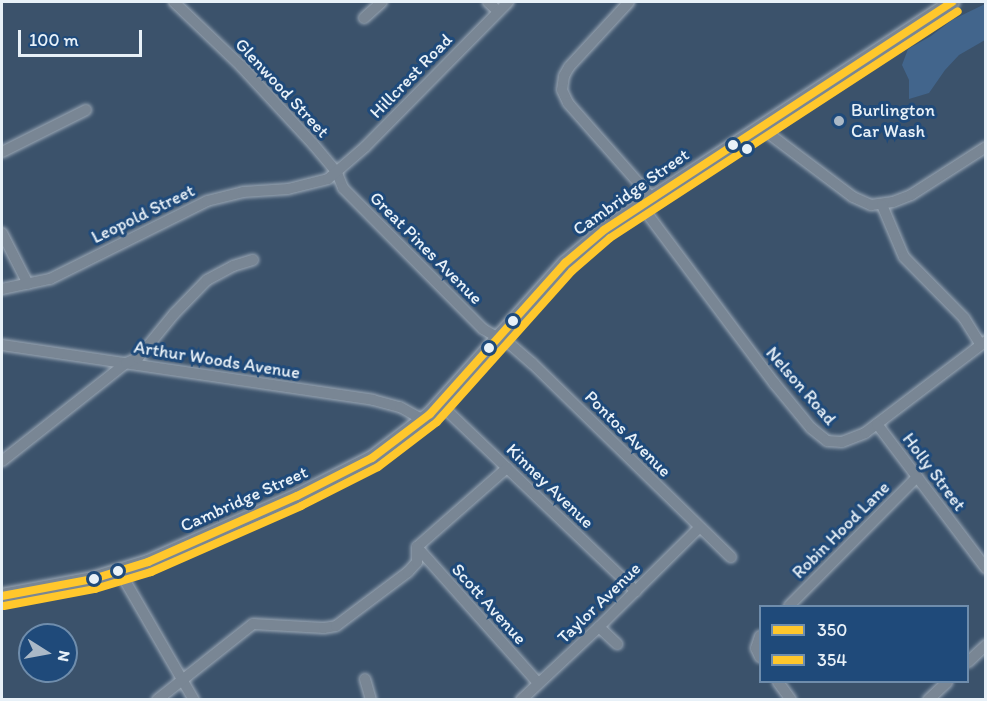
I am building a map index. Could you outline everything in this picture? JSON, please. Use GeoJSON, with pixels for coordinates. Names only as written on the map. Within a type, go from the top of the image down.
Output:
{"type":"FeatureCollection","features":[{"type":"Feature","properties":{"kind":"main road","name":"Cambridge Street"},"geometry":{"type":"LineString","coordinates":[[2,596],[120,572],[156,559],[349,471],[393,444],[440,404],[576,253],[646,201],[952,2]]}},
{"type":"Feature","properties":{"kind":"street","name":"Glenwood Street"},"geometry":{"type":"LineString","coordinates":[[174,2],[241,66],[337,174]]}},
{"type":"Feature","properties":{"kind":"street"},"geometry":{"type":"LineString","coordinates":[[364,18],[382,2]]}},
{"type":"Feature","properties":{"kind":"street"},"geometry":{"type":"LineString","coordinates":[[488,2],[498,11]]}},
{"type":"Feature","properties":{"kind":"street","name":"Hillcrest Road"},"geometry":{"type":"LineString","coordinates":[[337,174],[507,2]]}},
{"type":"Feature","properties":{"kind":"street","name":"Nelson Road"},"geometry":{"type":"LineString","coordinates":[[629,2],[569,67],[561,86],[568,103],[646,201],[701,288],[814,432],[827,441],[842,442],[859,437],[983,342]]}},
{"type":"Feature","properties":{"kind":"street"},"geometry":{"type":"LineString","coordinates":[[2,152],[86,110]]}},
{"type":"Feature","properties":{"kind":"street"},"geometry":{"type":"LineString","coordinates":[[760,127],[853,197],[868,204],[882,205],[912,195],[986,147]]}},
{"type":"Feature","properties":{"kind":"street","name":"Leopold Street"},"geometry":{"type":"LineString","coordinates":[[2,289],[50,279],[207,201],[233,194],[312,184],[337,174]]}},
{"type":"Feature","properties":{"kind":"street","name":"Great Pines Avenue"},"geometry":{"type":"LineString","coordinates":[[337,174],[343,188],[483,329],[499,339]]}},
{"type":"Feature","properties":{"kind":"street"},"geometry":{"type":"LineString","coordinates":[[882,205],[904,257],[964,318],[983,342]]}},
{"type":"Feature","properties":{"kind":"street"},"geometry":{"type":"LineString","coordinates":[[2,233],[28,284]]}},
{"type":"Feature","properties":{"kind":"street"},"geometry":{"type":"LineString","coordinates":[[2,461],[126,363],[138,358],[174,314],[207,280],[233,266],[253,260]]}},
{"type":"Feature","properties":{"kind":"street","name":"Pontos Avenue"},"geometry":{"type":"LineString","coordinates":[[499,339],[532,363],[731,557]]}},
{"type":"Feature","properties":{"kind":"street","name":"Arthur Woods Avenue"},"geometry":{"type":"LineString","coordinates":[[2,345],[374,400],[400,407],[423,420]]}},
{"type":"Feature","properties":{"kind":"street","name":"Kinney Avenue"},"geometry":{"type":"LineString","coordinates":[[440,404],[636,591]]}},
{"type":"Feature","properties":{"kind":"street","name":"Holly Street"},"geometry":{"type":"LineString","coordinates":[[877,424],[986,568]]}},
{"type":"Feature","properties":{"kind":"street"},"geometry":{"type":"LineString","coordinates":[[157,699],[253,624],[324,628],[336,626],[408,572],[417,562],[417,547],[507,468]]}},
{"type":"Feature","properties":{"kind":"street","name":"Robin Hood Lane"},"geometry":{"type":"LineString","coordinates":[[790,605],[917,477]]}},
{"type":"Feature","properties":{"kind":"street","name":"Taylor Avenue"},"geometry":{"type":"LineString","coordinates":[[521,699],[599,627],[699,528]]}},
{"type":"Feature","properties":{"kind":"street","name":"Scott Avenue"},"geometry":{"type":"LineString","coordinates":[[417,547],[538,683]]}},
{"type":"Feature","properties":{"kind":"street"},"geometry":{"type":"LineString","coordinates":[[120,572],[194,699]]}},
{"type":"Feature","properties":{"kind":"street"},"geometry":{"type":"LineString","coordinates":[[599,627],[617,644]]}},
{"type":"Feature","properties":{"kind":"street"},"geometry":{"type":"LineString","coordinates":[[969,661],[986,645]]}},
{"type":"Feature","properties":{"kind":"street"},"geometry":{"type":"LineString","coordinates":[[173,664],[199,666]]}},
{"type":"Feature","properties":{"kind":"street"},"geometry":{"type":"LineString","coordinates":[[365,679],[371,699]]}},
{"type":"Feature","properties":{"kind":"street"},"geometry":{"type":"LineString","coordinates":[[779,683],[791,699]]}},
{"type":"Feature","properties":{"kind":"street"},"geometry":{"type":"LineString","coordinates":[[928,699],[945,683]]}},
{"type":"Feature","properties":{"kind":"shaded area"},"geometry":{"type":"Polygon","coordinates":[[[985,4],[985,40],[959,55],[929,93],[909,99],[909,80],[902,65],[908,49],[931,36],[952,20],[985,4]]]}},
{"type":"Feature","properties":{"kind":"transit line","name":"350"},"geometry":{"type":"LineString","coordinates":[[2,596],[93,579],[148,562],[297,496],[372,458],[430,414],[565,263],[604,230],[952,2]]}},
{"type":"Feature","properties":{"kind":"transit line","name":"354"},"geometry":{"type":"LineString","coordinates":[[4,606],[95,589],[151,572],[301,506],[378,467],[437,422],[572,271],[610,238],[958,11]]}},
{"type":"Feature","properties":{"kind":"place","name":"Burlington Car Wash"},"geometry":{"type":"Point","coordinates":[839,121]}}]}
